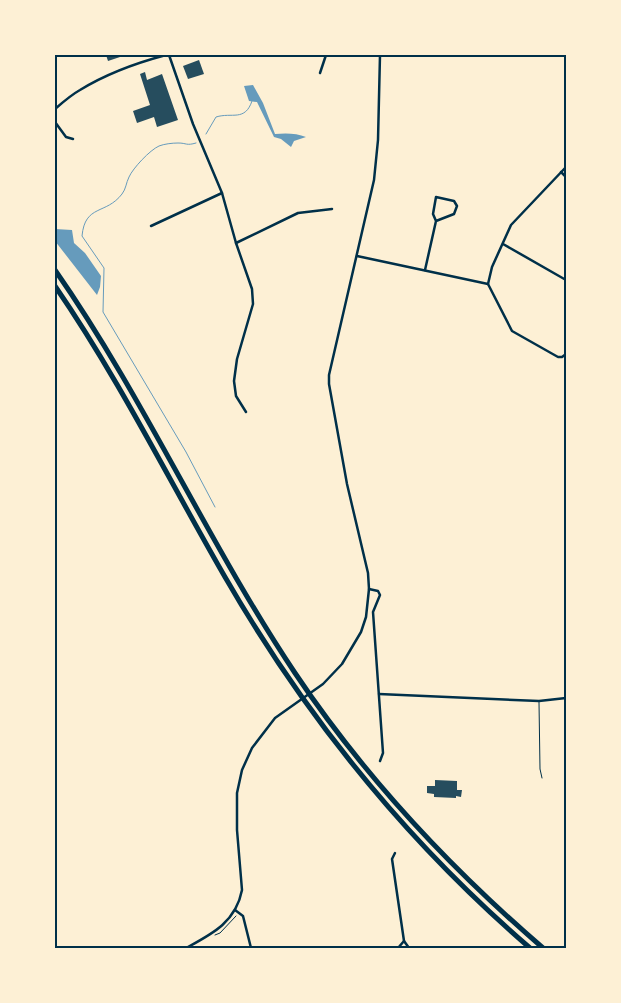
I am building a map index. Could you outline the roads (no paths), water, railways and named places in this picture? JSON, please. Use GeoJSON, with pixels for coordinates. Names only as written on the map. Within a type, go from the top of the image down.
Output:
{"type":"FeatureCollection","features":[{"type":"Feature","properties":{"kind":"highway"},"geometry":{"type":"LineString","coordinates":[[55,270],[91,323],[134,394],[251,603],[315,701],[357,757],[428,839],[483,895],[543,948]]}},
{"type":"Feature","properties":{"kind":"highway"},"geometry":{"type":"LineString","coordinates":[[55,286],[107,365],[226,578],[269,649],[309,708],[354,766],[425,849],[466,890],[530,948]]}},
{"type":"Feature","properties":{"kind":"street"},"geometry":{"type":"LineString","coordinates":[[55,109],[78,90],[97,80],[144,61],[167,55],[222,193],[236,243],[252,289],[253,304],[237,359],[234,381],[236,396],[246,412]]}},
{"type":"Feature","properties":{"kind":"street"},"geometry":{"type":"LineString","coordinates":[[320,73],[326,55]]}},
{"type":"Feature","properties":{"kind":"street"},"geometry":{"type":"LineString","coordinates":[[186,948],[225,924],[235,910],[242,890],[237,830],[237,793],[242,770],[252,748],[275,718],[323,684],[342,664],[361,632],[366,617],[369,589],[365,559],[346,484],[329,384],[374,180],[378,140],[380,55]]}},
{"type":"Feature","properties":{"kind":"street"},"geometry":{"type":"LineString","coordinates":[[55,122],[66,137],[74,139]]}},
{"type":"Feature","properties":{"kind":"street"},"geometry":{"type":"LineString","coordinates":[[566,167],[511,224],[492,267],[488,284],[512,330],[558,357],[566,354]]}},
{"type":"Feature","properties":{"kind":"street"},"geometry":{"type":"LineString","coordinates":[[561,172],[566,177]]}},
{"type":"Feature","properties":{"kind":"street"},"geometry":{"type":"LineString","coordinates":[[152,226],[222,193]]}},
{"type":"Feature","properties":{"kind":"street"},"geometry":{"type":"LineString","coordinates":[[425,270],[436,221],[433,214],[436,197],[454,201],[457,206],[454,214],[436,221]]}},
{"type":"Feature","properties":{"kind":"street"},"geometry":{"type":"LineString","coordinates":[[236,243],[298,213],[332,209]]}},
{"type":"Feature","properties":{"kind":"street"},"geometry":{"type":"LineString","coordinates":[[502,244],[566,280]]}},
{"type":"Feature","properties":{"kind":"street"},"geometry":{"type":"LineString","coordinates":[[357,256],[488,284]]}},
{"type":"Feature","properties":{"kind":"street"},"geometry":{"type":"LineString","coordinates":[[369,589],[378,591],[380,595],[373,612],[383,753],[380,761]]}},
{"type":"Feature","properties":{"kind":"street"},"geometry":{"type":"LineString","coordinates":[[379,694],[539,702],[566,698]]}},
{"type":"Feature","properties":{"kind":"street"},"geometry":{"type":"LineString","coordinates":[[395,854],[392,859],[404,941],[408,948]]}},
{"type":"Feature","properties":{"kind":"street"},"geometry":{"type":"LineString","coordinates":[[235,910],[243,916],[251,948]]}},
{"type":"Feature","properties":{"kind":"street"},"geometry":{"type":"LineString","coordinates":[[398,948],[404,941]]}},
{"type":"Feature","properties":{"kind":"lane"},"geometry":{"type":"LineString","coordinates":[[539,702],[540,769],[542,778]]}},
{"type":"Feature","properties":{"kind":"water"},"geometry":{"type":"Polygon","coordinates":[[[253,85],[263,103],[275,134],[291,134],[306,137],[294,141],[291,147],[281,139],[274,137],[257,102],[249,101],[244,86],[253,85]]]}},
{"type":"Feature","properties":{"kind":"water"},"geometry":{"type":"Polygon","coordinates":[[[55,229],[72,230],[74,243],[85,253],[101,276],[97,295],[55,241],[55,229]]]}},
{"type":"Feature","properties":{"kind":"waterway"},"geometry":{"type":"LineString","coordinates":[[206,134],[216,117],[242,114],[246,112],[252,101]]}},
{"type":"Feature","properties":{"kind":"waterway"},"geometry":{"type":"LineString","coordinates":[[196,143],[166,144],[151,151],[131,173],[122,194],[116,201],[92,214],[87,219],[82,236],[104,268],[103,312],[186,452],[215,507]]}}]}
